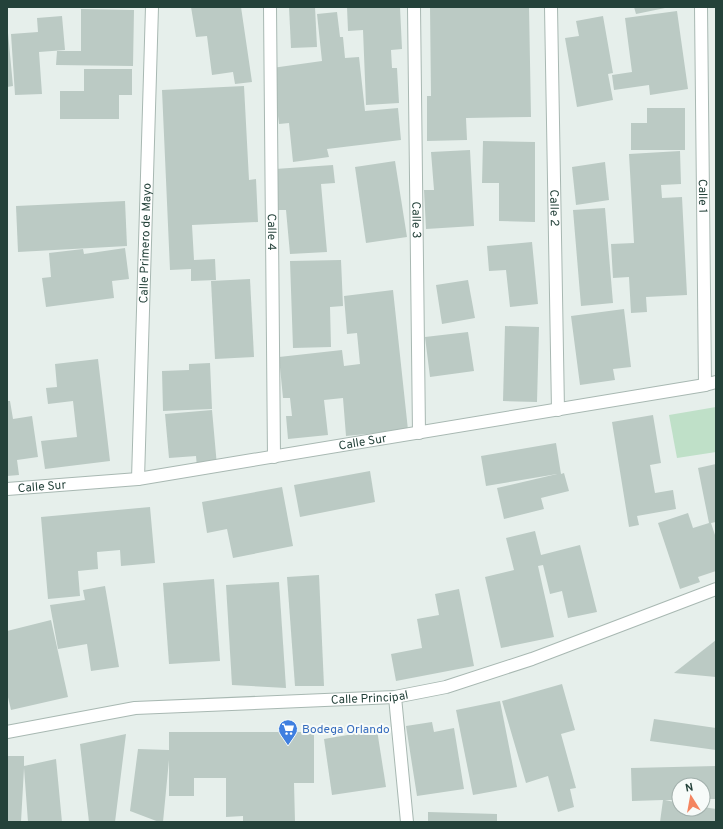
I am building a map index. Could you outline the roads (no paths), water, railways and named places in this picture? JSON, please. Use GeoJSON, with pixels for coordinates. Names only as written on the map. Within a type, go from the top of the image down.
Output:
{"type":"FeatureCollection","features":[{"type":"Feature","properties":{"kind":"street","name":"Calle Primero de Mayo"},"geometry":{"type":"LineString","coordinates":[[138,479],[152,7]]}},
{"type":"Feature","properties":{"kind":"street","name":"Calle 4"},"geometry":{"type":"LineString","coordinates":[[270,7],[274,457]]}},
{"type":"Feature","properties":{"kind":"street","name":"Calle 3"},"geometry":{"type":"LineString","coordinates":[[414,7],[419,433]]}},
{"type":"Feature","properties":{"kind":"street","name":"Calle 2"},"geometry":{"type":"LineString","coordinates":[[551,7],[558,410]]}},
{"type":"Feature","properties":{"kind":"street","name":"Calle 1"},"geometry":{"type":"LineString","coordinates":[[701,7],[711,384]]}},
{"type":"Feature","properties":{"kind":"street","name":"Calle Sur"},"geometry":{"type":"LineString","coordinates":[[7,489],[138,479],[711,384]]}},
{"type":"Feature","properties":{"kind":"street","name":"Calle Principal"},"geometry":{"type":"LineString","coordinates":[[7,732],[135,708],[395,697],[446,687],[525,661],[716,589]]}},
{"type":"Feature","properties":{"kind":"street"},"geometry":{"type":"LineString","coordinates":[[395,697],[407,822]]}},
{"type":"Feature","properties":{"kind":"place","name":"Bodega Orlando"},"geometry":{"type":"Point","coordinates":[288,746]}}]}
